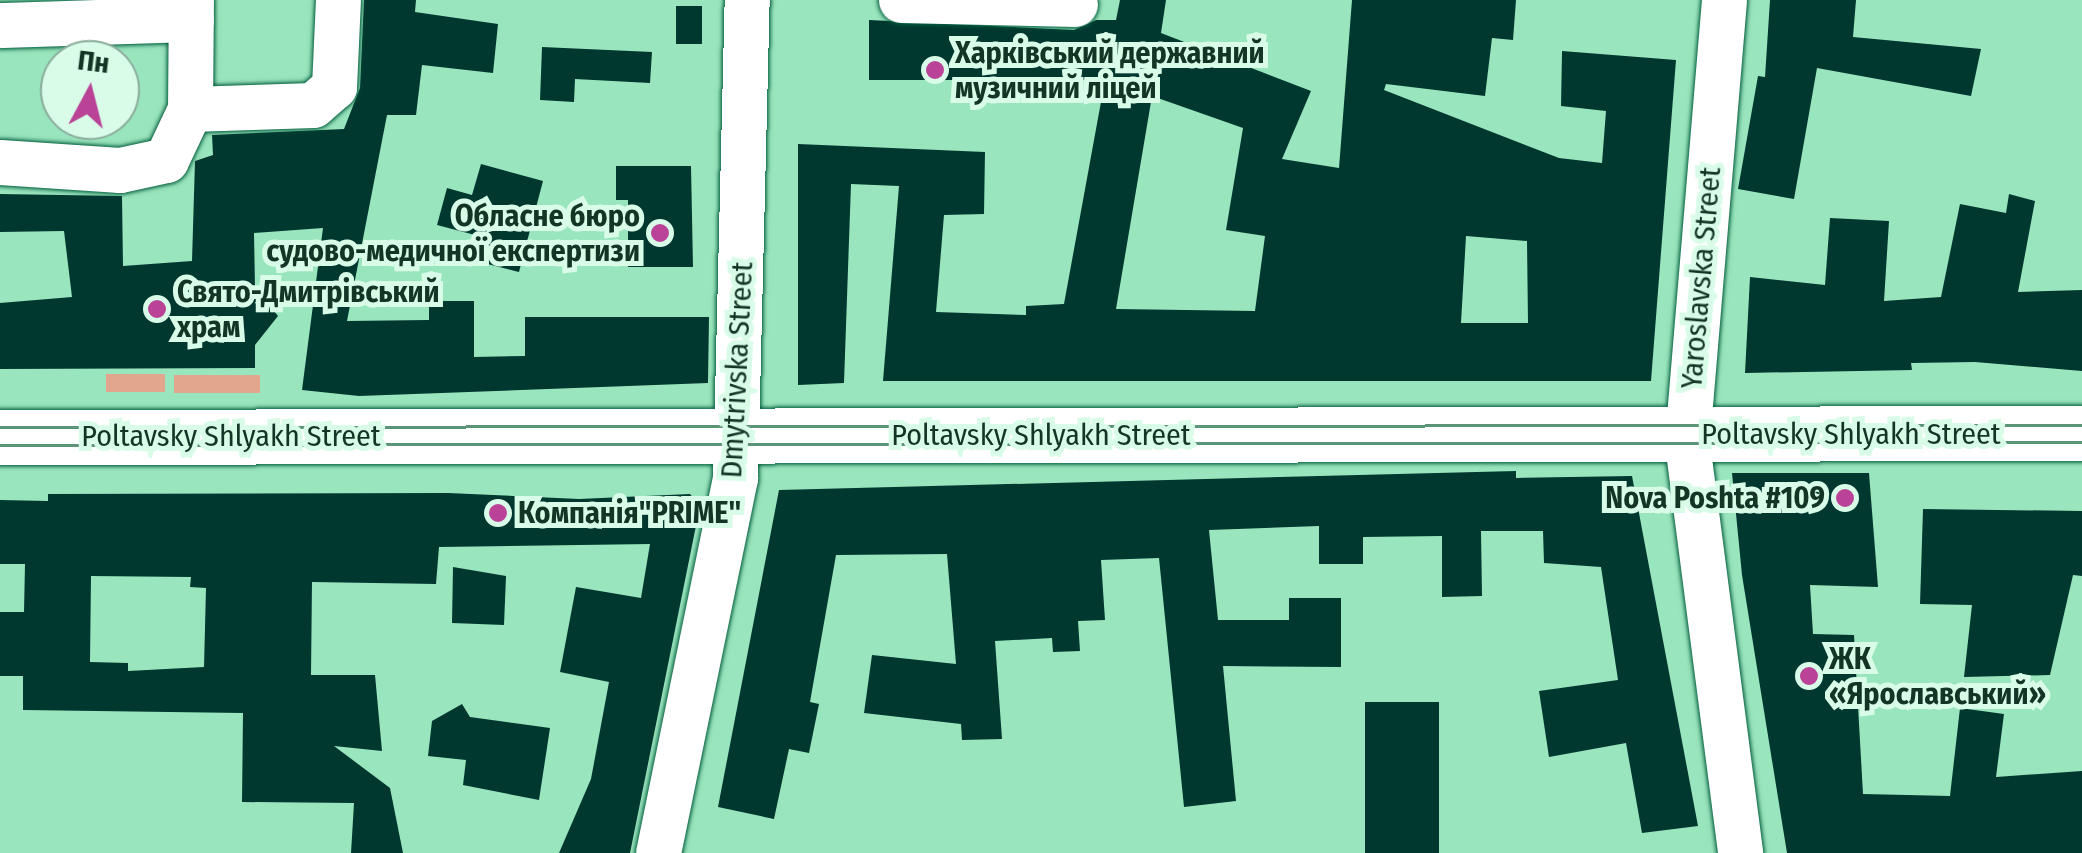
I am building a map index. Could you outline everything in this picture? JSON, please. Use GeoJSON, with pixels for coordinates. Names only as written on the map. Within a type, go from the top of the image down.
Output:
{"type":"FeatureCollection","features":[{"type":"Feature","properties":{"kind":"main road","name":"Poltavsky Shlyakh Street"},"geometry":{"type":"LineString","coordinates":[[0,437],[2082,433]]}},
{"type":"Feature","properties":{"kind":"street"},"geometry":{"type":"LineString","coordinates":[[190,109],[312,105],[334,87],[338,0]]}},
{"type":"Feature","properties":{"kind":"street","name":"Dmytrivska Street"},"geometry":{"type":"LineString","coordinates":[[658,853],[739,435],[747,0]]}},
{"type":"Feature","properties":{"kind":"street"},"geometry":{"type":"LineString","coordinates":[[901,0],[1074,4]]}},
{"type":"Feature","properties":{"kind":"street","name":"Yaroslavska Street"},"geometry":{"type":"LineString","coordinates":[[1724,0],[1688,434],[1740,853]]}},
{"type":"Feature","properties":{"kind":"street"},"geometry":{"type":"LineString","coordinates":[[0,24],[191,10],[190,109],[166,160],[120,170],[0,162]]}},
{"type":"Feature","properties":{"kind":"shaded area"},"geometry":{"type":"Polygon","coordinates":[[[106,374],[165,374],[165,392],[106,392],[106,374]]]}},
{"type":"Feature","properties":{"kind":"shaded area"},"geometry":{"type":"Polygon","coordinates":[[[174,375],[260,375],[260,393],[174,393],[174,375]]]}},
{"type":"Feature","properties":{"kind":"building"},"geometry":{"type":"Polygon","coordinates":[[[364,0],[416,0],[415,12],[498,24],[493,73],[422,65],[416,115],[387,115],[347,321],[429,320],[429,301],[474,301],[474,357],[525,356],[525,317],[709,317],[708,383],[359,396],[302,390],[323,228],[254,233],[255,287],[278,316],[255,345],[255,368],[0,369],[0,303],[72,297],[64,231],[0,232],[0,194],[122,196],[123,266],[192,261],[195,161],[213,155],[212,135],[344,129],[360,88],[364,0]]]}},
{"type":"Feature","properties":{"kind":"building"},"geometry":{"type":"Polygon","coordinates":[[[1120,0],[1166,0],[1161,33],[1311,91],[1282,159],[1339,168],[1352,0],[1516,0],[1513,40],[1492,38],[1485,96],[1386,84],[1384,90],[1559,158],[1602,163],[1606,111],[1561,106],[1562,51],[1676,60],[1651,381],[883,381],[899,186],[851,184],[844,383],[798,385],[798,144],[985,152],[984,214],[944,215],[936,312],[1026,315],[1026,306],[1064,304],[1105,80],[869,80],[869,20],[1074,30],[1096,20],[1116,20],[1120,0]],[[1152,96],[1116,309],[1255,311],[1265,236],[1226,230],[1243,128],[1152,96]],[[1466,236],[1461,323],[1528,323],[1527,241],[1466,236]]]}},
{"type":"Feature","properties":{"kind":"building"},"geometry":{"type":"Polygon","coordinates":[[[1770,0],[1856,0],[1853,37],[1981,49],[1971,96],[1817,68],[1794,199],[1738,189],[1758,76],[1765,77],[1770,0]]]}},
{"type":"Feature","properties":{"kind":"building"},"geometry":{"type":"Polygon","coordinates":[[[676,6],[702,6],[702,44],[676,44],[676,6]]]}},
{"type":"Feature","properties":{"kind":"building"},"geometry":{"type":"Polygon","coordinates":[[[542,47],[652,52],[650,83],[575,79],[574,102],[540,100],[542,47]]]}},
{"type":"Feature","properties":{"kind":"building"},"geometry":{"type":"Polygon","coordinates":[[[481,164],[543,181],[519,272],[468,259],[475,235],[437,225],[447,188],[472,195],[481,164]]]}},
{"type":"Feature","properties":{"kind":"building","name":"Обласне бюро судово-медичної експертизи"},"geometry":{"type":"Polygon","coordinates":[[[616,166],[691,166],[693,267],[628,267],[628,200],[616,200],[616,166]]]}},
{"type":"Feature","properties":{"kind":"building"},"geometry":{"type":"Polygon","coordinates":[[[2009,194],[2035,201],[2018,292],[2082,290],[2082,371],[1975,362],[1911,363],[1912,370],[1745,373],[1750,277],[1825,285],[1830,218],[1889,221],[1884,301],[1941,297],[1960,204],[2006,213],[2009,194]]]}},
{"type":"Feature","properties":{"kind":"building"},"geometry":{"type":"Polygon","coordinates":[[[1516,471],[1516,478],[1632,476],[1698,826],[1642,833],[1626,743],[1549,757],[1539,691],[1618,680],[1601,567],[1544,563],[1543,531],[1481,531],[1482,596],[1442,597],[1442,536],[1363,537],[1363,564],[1319,564],[1319,526],[1209,530],[1218,620],[1289,620],[1289,598],[1341,598],[1341,667],[1223,666],[1236,801],[1184,807],[1159,558],[1101,560],[1105,620],[1078,621],[1080,651],[1053,652],[1052,638],[995,641],[1002,739],[962,740],[961,724],[864,713],[872,655],[956,664],[947,554],[836,555],[810,702],[819,704],[809,753],[789,749],[774,819],[718,807],[779,490],[1516,471]]]}},
{"type":"Feature","properties":{"kind":"building"},"geometry":{"type":"Polygon","coordinates":[[[1732,473],[1869,473],[1878,587],[1810,585],[1813,634],[1854,635],[1863,794],[1950,796],[1960,708],[2004,714],[1996,777],[2082,771],[2082,853],[1787,853],[1742,575],[1732,473]]]}},
{"type":"Feature","properties":{"kind":"building"},"geometry":{"type":"Polygon","coordinates":[[[448,493],[579,499],[690,494],[700,506],[630,853],[559,853],[591,779],[609,682],[560,672],[576,587],[641,598],[650,544],[439,547],[436,584],[312,582],[311,675],[375,675],[382,751],[334,746],[390,788],[403,853],[351,853],[354,803],[242,802],[243,713],[23,710],[23,676],[0,676],[0,612],[24,612],[25,564],[0,564],[0,500],[48,501],[48,494],[448,493]],[[91,576],[90,662],[128,663],[128,671],[204,667],[206,588],[190,587],[191,577],[91,576]]]}},
{"type":"Feature","properties":{"kind":"building"},"geometry":{"type":"Polygon","coordinates":[[[1923,509],[2082,511],[2082,576],[2073,575],[2050,675],[1964,677],[1972,605],[1920,604],[1923,509]]]}},
{"type":"Feature","properties":{"kind":"building"},"geometry":{"type":"Polygon","coordinates":[[[453,567],[506,576],[504,625],[452,623],[453,567]]]}},
{"type":"Feature","properties":{"kind":"building"},"geometry":{"type":"Polygon","coordinates":[[[1365,702],[1439,702],[1439,853],[1365,853],[1365,702]]]}},
{"type":"Feature","properties":{"kind":"building"},"geometry":{"type":"Polygon","coordinates":[[[462,704],[470,717],[550,728],[539,800],[463,785],[466,760],[428,756],[432,721],[462,704]]]}},
{"type":"Feature","properties":{"kind":"tram line"},"geometry":{"type":"LineString","coordinates":[[0,427],[2082,425]]}},
{"type":"Feature","properties":{"kind":"tram line"},"geometry":{"type":"LineString","coordinates":[[0,445],[2082,442]]}},
{"type":"Feature","properties":{"kind":"place","name":"Харківський державний музичний ліцей"},"geometry":{"type":"Point","coordinates":[935,70]}},
{"type":"Feature","properties":{"kind":"place","name":"Обласне бюро судово-медичної експертизи"},"geometry":{"type":"Point","coordinates":[660,233]}},
{"type":"Feature","properties":{"kind":"place","name":"Свято-Дмитрівський храм"},"geometry":{"type":"Point","coordinates":[157,309]}},
{"type":"Feature","properties":{"kind":"place","name":"Nova Poshta #109"},"geometry":{"type":"Point","coordinates":[1845,498]}},
{"type":"Feature","properties":{"kind":"place","name":"Компанія\"PRIME\""},"geometry":{"type":"Point","coordinates":[498,513]}},
{"type":"Feature","properties":{"kind":"place","name":"ЖК «Ярославський»"},"geometry":{"type":"Point","coordinates":[1809,676]}}]}
